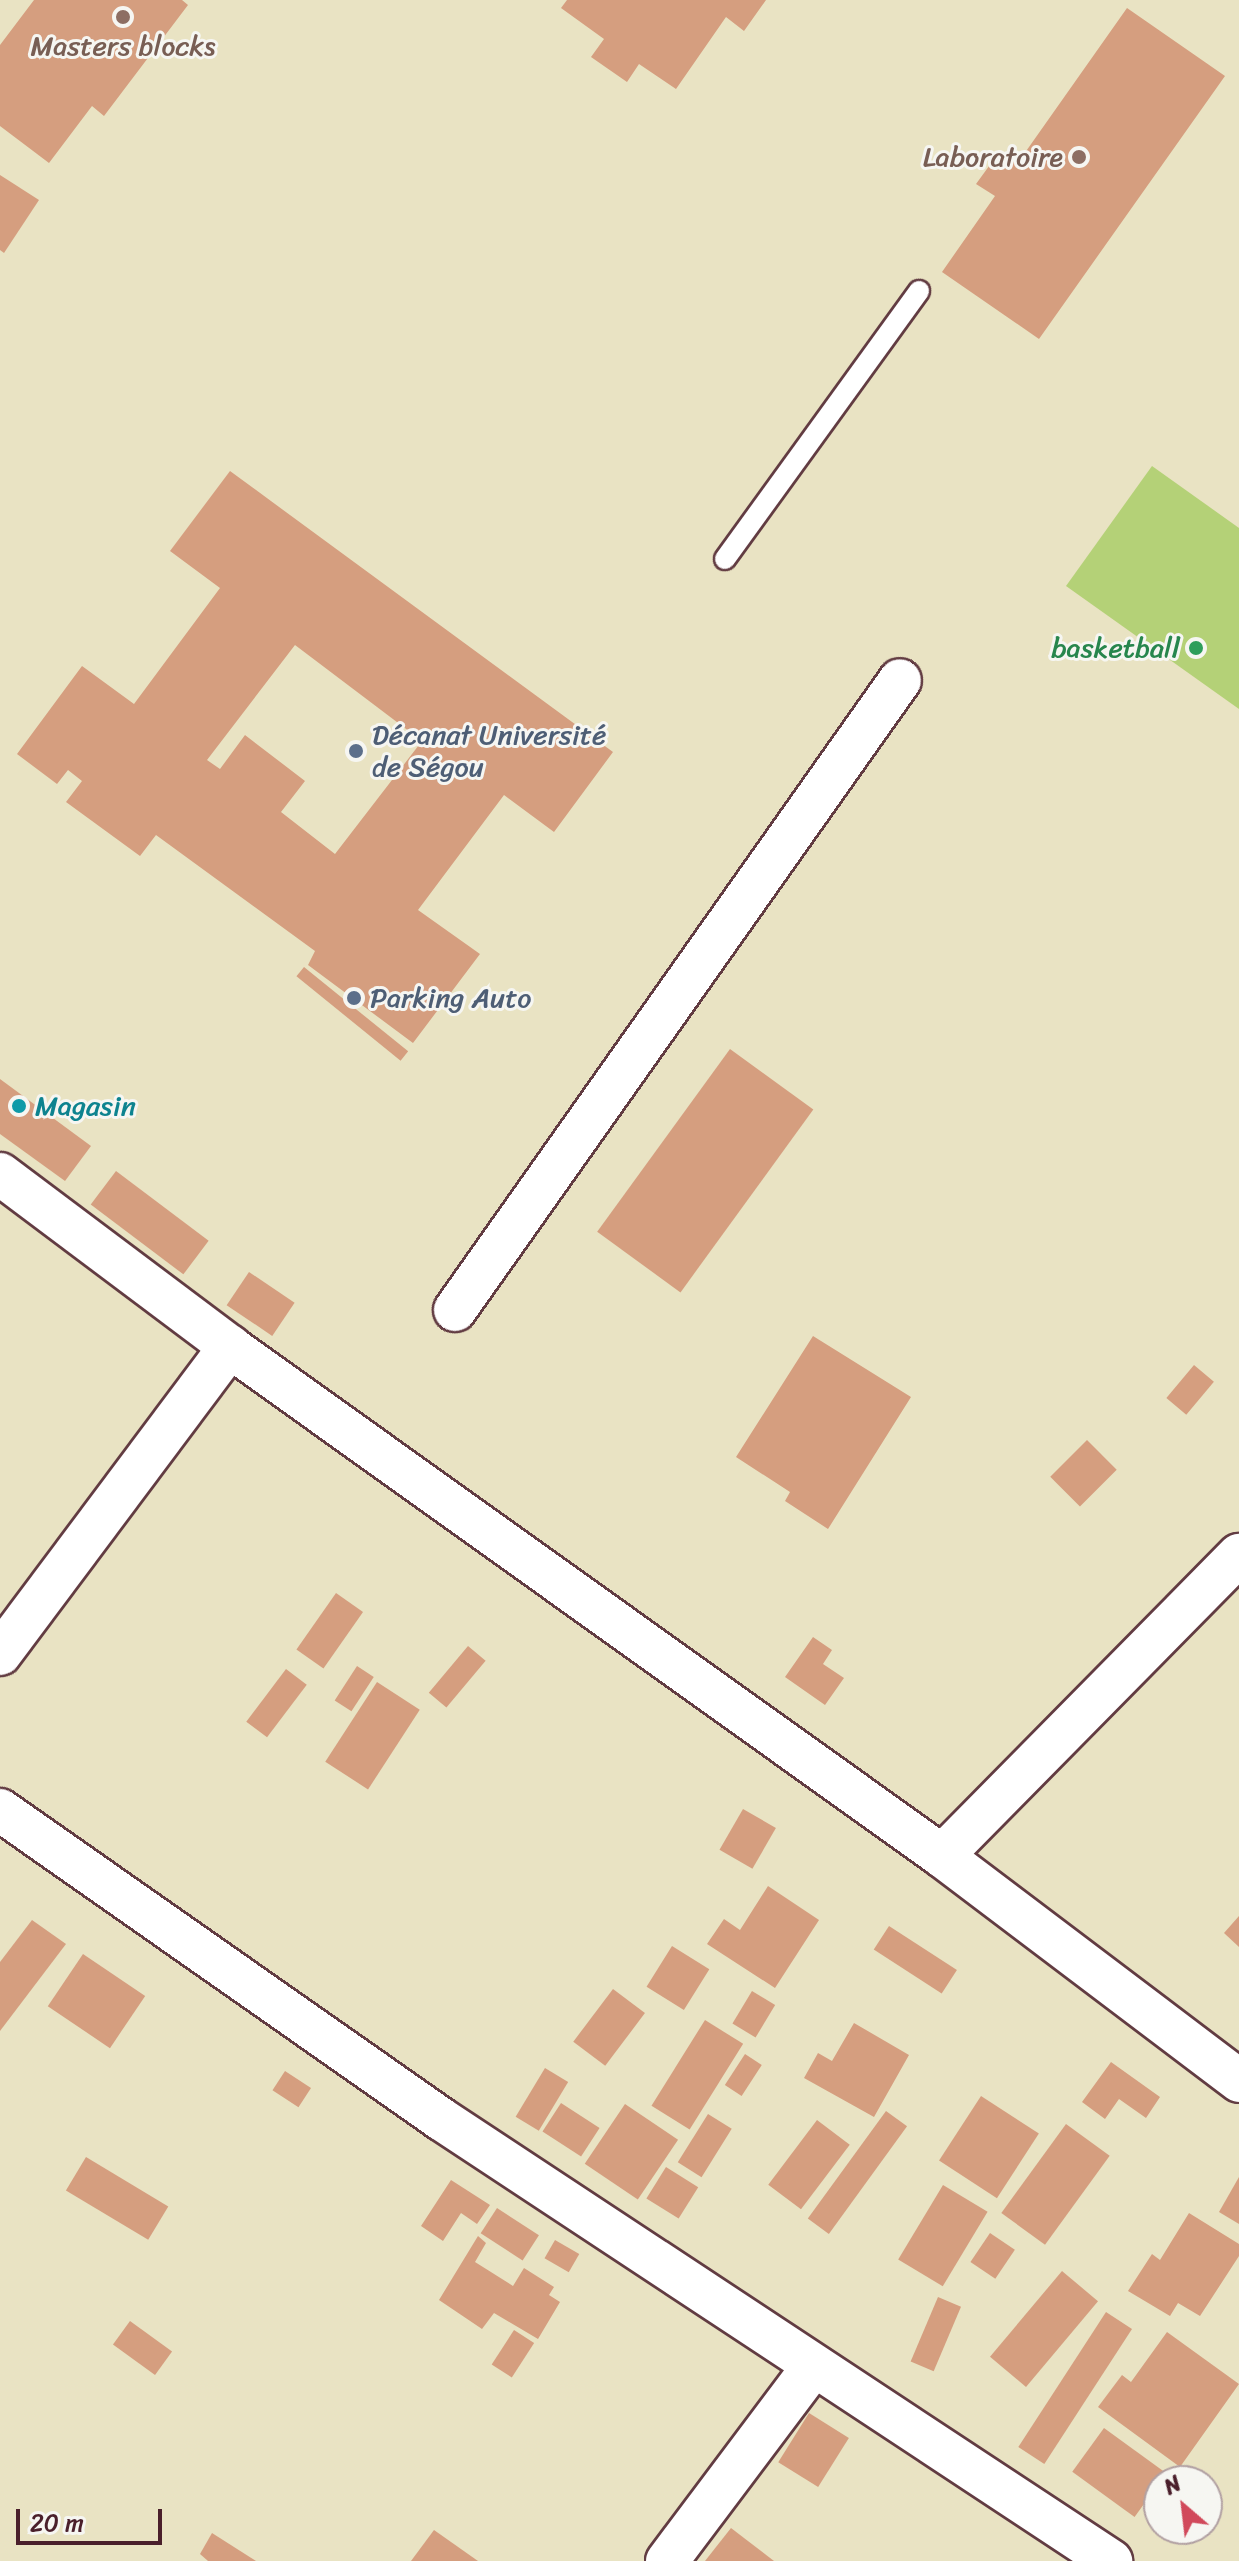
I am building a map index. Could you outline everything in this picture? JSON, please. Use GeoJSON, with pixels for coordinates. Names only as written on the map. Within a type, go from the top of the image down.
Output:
{"type":"FeatureCollection","features":[{"type":"Feature","properties":{"kind":"street"},"geometry":{"type":"LineString","coordinates":[[455,1310],[900,680]]}},
{"type":"Feature","properties":{"kind":"street"},"geometry":{"type":"LineString","coordinates":[[0,1174],[230,1347],[942,1856],[1239,2081]]}},
{"type":"Feature","properties":{"kind":"street"},"geometry":{"type":"LineString","coordinates":[[0,1654],[230,1347]]}},
{"type":"Feature","properties":{"kind":"street"},"geometry":{"type":"LineString","coordinates":[[942,1856],[1239,1555]]}},
{"type":"Feature","properties":{"kind":"street"},"geometry":{"type":"LineString","coordinates":[[0,1810],[441,2119],[812,2368],[1111,2561]]}},
{"type":"Feature","properties":{"kind":"street"},"geometry":{"type":"LineString","coordinates":[[667,2561],[812,2368]]}},
{"type":"Feature","properties":{"kind":"lane"},"geometry":{"type":"LineString","coordinates":[[725,559],[919,291]]}},
{"type":"Feature","properties":{"kind":"green space","name":"basketball"},"geometry":{"type":"Polygon","coordinates":[[[1152,466],[1239,528],[1239,709],[1066,586],[1152,466]]]}},
{"type":"Feature","properties":{"kind":"building"},"geometry":{"type":"Polygon","coordinates":[[[34,0],[182,0],[188,5],[104,116],[92,106],[49,163],[0,126],[0,45],[34,0]]]}},
{"type":"Feature","properties":{"kind":"building"},"geometry":{"type":"Polygon","coordinates":[[[567,0],[766,0],[744,31],[726,17],[676,89],[639,64],[627,82],[591,57],[604,39],[561,8],[567,0]]]}},
{"type":"Feature","properties":{"kind":"building"},"geometry":{"type":"Polygon","coordinates":[[[1127,8],[1225,76],[1039,339],[942,272],[995,196],[976,184],[1000,151],[1017,164],[1127,8]]]}},
{"type":"Feature","properties":{"kind":"building"},"geometry":{"type":"Polygon","coordinates":[[[0,175],[39,200],[4,253],[0,250],[0,175]]]}},
{"type":"Feature","properties":{"kind":"building"},"geometry":{"type":"Polygon","coordinates":[[[230,471],[613,752],[554,832],[504,795],[418,910],[480,954],[413,1043],[308,965],[315,951],[156,835],[140,856],[66,802],[82,781],[68,770],[57,784],[17,754],[82,666],[134,704],[220,588],[170,551],[230,471]],[[295,645],[207,760],[220,769],[245,735],[305,781],[281,812],[335,854],[422,741],[295,645]]]}},
{"type":"Feature","properties":{"kind":"building"},"geometry":{"type":"Polygon","coordinates":[[[304,967],[408,1051],[401,1061],[296,976],[304,967]]]}},
{"type":"Feature","properties":{"kind":"building"},"geometry":{"type":"Polygon","coordinates":[[[730,1049],[813,1110],[680,1292],[597,1232],[730,1049]]]}},
{"type":"Feature","properties":{"kind":"building","name":"Magasin"},"geometry":{"type":"Polygon","coordinates":[[[0,1079],[91,1146],[65,1181],[0,1134],[0,1079]]]}},
{"type":"Feature","properties":{"kind":"building"},"geometry":{"type":"Polygon","coordinates":[[[116,1171],[209,1241],[183,1274],[91,1205],[116,1171]]]}},
{"type":"Feature","properties":{"kind":"building"},"geometry":{"type":"Polygon","coordinates":[[[249,1272],[295,1303],[272,1336],[227,1305],[249,1272]]]}},
{"type":"Feature","properties":{"kind":"building"},"geometry":{"type":"Polygon","coordinates":[[[813,1336],[911,1397],[828,1529],[785,1501],[790,1492],[736,1457],[813,1336]]]}},
{"type":"Feature","properties":{"kind":"building"},"geometry":{"type":"Polygon","coordinates":[[[1194,1365],[1214,1382],[1186,1415],[1166,1398],[1194,1365]]]}},
{"type":"Feature","properties":{"kind":"building"},"geometry":{"type":"Polygon","coordinates":[[[1087,1440],[1117,1470],[1080,1506],[1050,1477],[1087,1440]]]}},
{"type":"Feature","properties":{"kind":"building"},"geometry":{"type":"Polygon","coordinates":[[[336,1593],[363,1612],[323,1668],[296,1650],[336,1593]]]}},
{"type":"Feature","properties":{"kind":"building"},"geometry":{"type":"Polygon","coordinates":[[[813,1637],[832,1650],[823,1664],[844,1678],[825,1705],[785,1677],[813,1637]]]}},
{"type":"Feature","properties":{"kind":"building"},"geometry":{"type":"Polygon","coordinates":[[[468,1646],[486,1661],[446,1708],[429,1693],[468,1646]]]}},
{"type":"Feature","properties":{"kind":"building"},"geometry":{"type":"Polygon","coordinates":[[[357,1666],[374,1677],[351,1711],[335,1700],[357,1666]]]}},
{"type":"Feature","properties":{"kind":"building"},"geometry":{"type":"Polygon","coordinates":[[[286,1669],[307,1685],[267,1737],[246,1722],[286,1669]]]}},
{"type":"Feature","properties":{"kind":"building"},"geometry":{"type":"Polygon","coordinates":[[[377,1682],[420,1710],[368,1789],[325,1762],[377,1682]]]}},
{"type":"Feature","properties":{"kind":"building"},"geometry":{"type":"Polygon","coordinates":[[[743,1809],[776,1828],[752,1869],[720,1850],[743,1809]]]}},
{"type":"Feature","properties":{"kind":"building"},"geometry":{"type":"Polygon","coordinates":[[[768,1886],[819,1920],[775,1988],[707,1944],[724,1919],[740,1930],[768,1886]]]}},
{"type":"Feature","properties":{"kind":"building"},"geometry":{"type":"Polygon","coordinates":[[[1239,1916],[1239,1947],[1224,1933],[1239,1916]]]}},
{"type":"Feature","properties":{"kind":"building"},"geometry":{"type":"Polygon","coordinates":[[[32,1920],[66,1944],[0,2031],[0,1962],[32,1920]]]}},
{"type":"Feature","properties":{"kind":"building"},"geometry":{"type":"Polygon","coordinates":[[[889,1926],[957,1970],[942,1994],[874,1949],[889,1926]]]}},
{"type":"Feature","properties":{"kind":"building"},"geometry":{"type":"Polygon","coordinates":[[[672,1946],[709,1969],[684,2010],[647,1987],[672,1946]]]}},
{"type":"Feature","properties":{"kind":"building"},"geometry":{"type":"Polygon","coordinates":[[[83,1954],[145,1996],[110,2048],[48,2006],[83,1954]]]}},
{"type":"Feature","properties":{"kind":"building"},"geometry":{"type":"Polygon","coordinates":[[[613,1989],[645,2013],[605,2066],[573,2042],[613,1989]]]}},
{"type":"Feature","properties":{"kind":"building"},"geometry":{"type":"Polygon","coordinates":[[[752,1991],[775,2005],[756,2037],[732,2024],[752,1991]]]}},
{"type":"Feature","properties":{"kind":"building"},"geometry":{"type":"Polygon","coordinates":[[[705,2020],[743,2044],[690,2129],[651,2106],[705,2020]]]}},
{"type":"Feature","properties":{"kind":"building"},"geometry":{"type":"Polygon","coordinates":[[[854,2023],[909,2055],[874,2117],[804,2078],[818,2053],[832,2061],[854,2023]]]}},
{"type":"Feature","properties":{"kind":"building"},"geometry":{"type":"Polygon","coordinates":[[[745,2054],[762,2065],[742,2096],[725,2085],[745,2054]]]}},
{"type":"Feature","properties":{"kind":"building"},"geometry":{"type":"Polygon","coordinates":[[[1111,2062],[1160,2097],[1146,2118],[1119,2099],[1105,2119],[1082,2102],[1111,2062]]]}},
{"type":"Feature","properties":{"kind":"building"},"geometry":{"type":"Polygon","coordinates":[[[545,2068],[568,2082],[539,2131],[516,2117],[545,2068]]]}},
{"type":"Feature","properties":{"kind":"building"},"geometry":{"type":"Polygon","coordinates":[[[285,2071],[311,2088],[298,2107],[272,2090],[285,2071]]]}},
{"type":"Feature","properties":{"kind":"building"},"geometry":{"type":"Polygon","coordinates":[[[981,2096],[1039,2134],[997,2198],[939,2161],[981,2096]]]}},
{"type":"Feature","properties":{"kind":"building"},"geometry":{"type":"Polygon","coordinates":[[[561,2103],[600,2128],[581,2157],[542,2132],[561,2103]]]}},
{"type":"Feature","properties":{"kind":"building"},"geometry":{"type":"Polygon","coordinates":[[[625,2104],[678,2140],[638,2199],[585,2164],[625,2104]]]}},
{"type":"Feature","properties":{"kind":"building"},"geometry":{"type":"Polygon","coordinates":[[[886,2111],[907,2126],[829,2234],[808,2219],[886,2111]]]}},
{"type":"Feature","properties":{"kind":"building"},"geometry":{"type":"Polygon","coordinates":[[[708,2114],[732,2129],[702,2177],[678,2162],[708,2114]]]}},
{"type":"Feature","properties":{"kind":"building"},"geometry":{"type":"Polygon","coordinates":[[[817,2120],[850,2145],[801,2209],[768,2185],[817,2120]]]}},
{"type":"Feature","properties":{"kind":"building"},"geometry":{"type":"Polygon","coordinates":[[[1066,2124],[1110,2156],[1045,2245],[1001,2213],[1066,2124]]]}},
{"type":"Feature","properties":{"kind":"building"},"geometry":{"type":"Polygon","coordinates":[[[86,2157],[168,2206],[148,2240],[66,2190],[86,2157]]]}},
{"type":"Feature","properties":{"kind":"building"},"geometry":{"type":"Polygon","coordinates":[[[666,2167],[698,2187],[679,2219],[646,2198],[666,2167]]]}},
{"type":"Feature","properties":{"kind":"building"},"geometry":{"type":"Polygon","coordinates":[[[1239,2177],[1239,2224],[1219,2212],[1239,2177]]]}},
{"type":"Feature","properties":{"kind":"building"},"geometry":{"type":"Polygon","coordinates":[[[451,2180],[490,2205],[477,2224],[461,2213],[443,2241],[421,2226],[451,2180]]]}},
{"type":"Feature","properties":{"kind":"building"},"geometry":{"type":"Polygon","coordinates":[[[943,2185],[988,2212],[943,2286],[898,2260],[943,2185]]]}},
{"type":"Feature","properties":{"kind":"building"},"geometry":{"type":"Polygon","coordinates":[[[497,2208],[539,2235],[523,2260],[481,2233],[497,2208]]]}},
{"type":"Feature","properties":{"kind":"building"},"geometry":{"type":"Polygon","coordinates":[[[1189,2213],[1239,2244],[1239,2256],[1200,2316],[1178,2303],[1170,2316],[1128,2291],[1152,2254],[1160,2260],[1189,2213]]]}},
{"type":"Feature","properties":{"kind":"building"},"geometry":{"type":"Polygon","coordinates":[[[990,2233],[1015,2250],[995,2279],[970,2262],[990,2233]]]}},
{"type":"Feature","properties":{"kind":"building"},"geometry":{"type":"Polygon","coordinates":[[[478,2236],[486,2243],[475,2262],[513,2286],[524,2268],[554,2287],[549,2295],[560,2302],[538,2339],[494,2313],[482,2329],[439,2300],[478,2236]]]}},
{"type":"Feature","properties":{"kind":"building"},"geometry":{"type":"Polygon","coordinates":[[[555,2240],[579,2254],[569,2272],[544,2258],[555,2240]]]}},
{"type":"Feature","properties":{"kind":"building"},"geometry":{"type":"Polygon","coordinates":[[[1062,2271],[1098,2301],[1026,2387],[990,2357],[1062,2271]]]}},
{"type":"Feature","properties":{"kind":"building"},"geometry":{"type":"Polygon","coordinates":[[[938,2297],[961,2307],[934,2371],[911,2361],[938,2297]]]}},
{"type":"Feature","properties":{"kind":"building"},"geometry":{"type":"Polygon","coordinates":[[[1106,2312],[1132,2329],[1044,2464],[1018,2447],[1106,2312]]]}},
{"type":"Feature","properties":{"kind":"building"},"geometry":{"type":"Polygon","coordinates":[[[130,2321],[172,2352],[155,2375],[113,2344],[130,2321]]]}},
{"type":"Feature","properties":{"kind":"building"},"geometry":{"type":"Polygon","coordinates":[[[514,2330],[534,2343],[512,2377],[492,2364],[514,2330]]]}},
{"type":"Feature","properties":{"kind":"building"},"geometry":{"type":"Polygon","coordinates":[[[1167,2332],[1239,2384],[1181,2465],[1177,2465],[1098,2407],[1122,2375],[1131,2382],[1167,2332]]]}},
{"type":"Feature","properties":{"kind":"building"},"geometry":{"type":"Polygon","coordinates":[[[809,2413],[849,2438],[818,2487],[778,2462],[809,2413]]]}},
{"type":"Feature","properties":{"kind":"building"},"geometry":{"type":"Polygon","coordinates":[[[1104,2428],[1155,2465],[1143,2465],[1143,2505],[1135,2517],[1072,2472],[1104,2428]]]}},
{"type":"Feature","properties":{"kind":"building"},"geometry":{"type":"Polygon","coordinates":[[[731,2528],[774,2561],[705,2561],[731,2528]]]}},
{"type":"Feature","properties":{"kind":"building"},"geometry":{"type":"Polygon","coordinates":[[[434,2530],[478,2561],[411,2561],[434,2530]]]}},
{"type":"Feature","properties":{"kind":"building"},"geometry":{"type":"Polygon","coordinates":[[[212,2533],[256,2561],[208,2561],[200,2554],[212,2533]]]}},
{"type":"Feature","properties":{"kind":"place","name":"Masters blocks"},"geometry":{"type":"Point","coordinates":[123,17]}},
{"type":"Feature","properties":{"kind":"place","name":"Laboratoire"},"geometry":{"type":"Point","coordinates":[1079,157]}},
{"type":"Feature","properties":{"kind":"place","name":"basketball"},"geometry":{"type":"Point","coordinates":[1196,648]}},
{"type":"Feature","properties":{"kind":"place","name":"Décanat Université de Ségou"},"geometry":{"type":"Point","coordinates":[356,751]}},
{"type":"Feature","properties":{"kind":"place","name":"Parking Auto"},"geometry":{"type":"Point","coordinates":[354,998]}},
{"type":"Feature","properties":{"kind":"place","name":"Magasin"},"geometry":{"type":"Point","coordinates":[19,1106]}}]}
